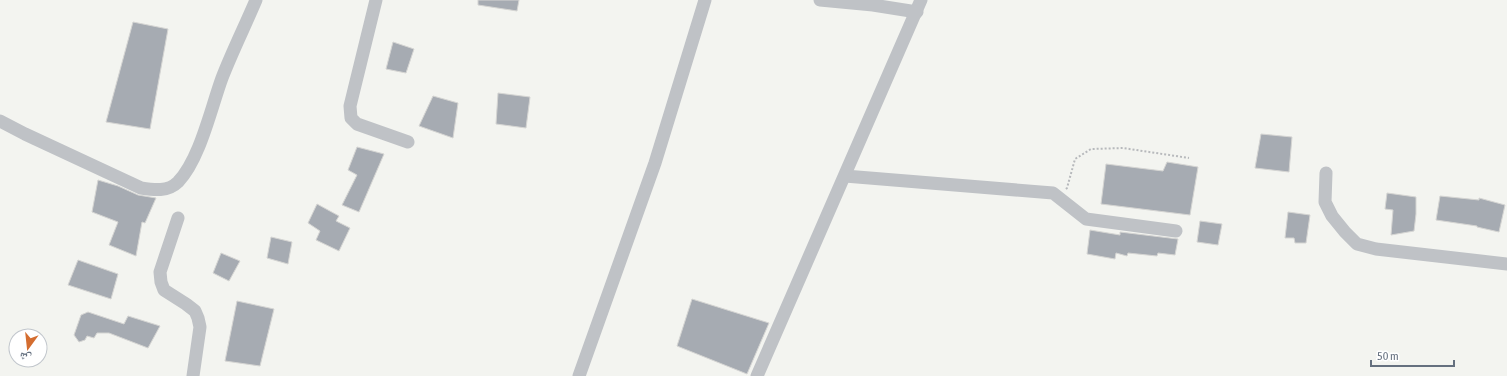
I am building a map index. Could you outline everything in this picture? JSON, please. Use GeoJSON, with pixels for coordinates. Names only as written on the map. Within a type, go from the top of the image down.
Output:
{"type":"FeatureCollection","features":[{"type":"Feature","properties":{"kind":"street"},"geometry":{"type":"LineString","coordinates":[[0,120],[26,134],[141,188],[162,190],[170,187],[178,182],[194,158],[222,78],[256,0]]}},
{"type":"Feature","properties":{"kind":"street"},"geometry":{"type":"LineString","coordinates":[[376,0],[350,106],[351,118],[357,124],[408,142]]}},
{"type":"Feature","properties":{"kind":"street"},"geometry":{"type":"LineString","coordinates":[[578,376],[655,163],[705,0]]}},
{"type":"Feature","properties":{"kind":"street"},"geometry":{"type":"LineString","coordinates":[[757,376],[919,6],[873,5],[820,0]]}},
{"type":"Feature","properties":{"kind":"street"},"geometry":{"type":"LineString","coordinates":[[1326,173],[1325,198],[1327,209],[1345,232],[1357,244],[1376,249],[1507,264]]}},
{"type":"Feature","properties":{"kind":"street"},"geometry":{"type":"LineString","coordinates":[[844,176],[1054,193],[1086,219],[1176,231]]}},
{"type":"Feature","properties":{"kind":"street"},"geometry":{"type":"LineString","coordinates":[[178,218],[160,272],[160,282],[164,290],[195,311],[198,318],[200,327],[193,376]]}},
{"type":"Feature","properties":{"kind":"path"},"geometry":{"type":"LineString","coordinates":[[1054,193],[1067,188],[1075,159],[1091,149],[1123,148],[1189,158]]}},
{"type":"Feature","properties":{"kind":"building"},"geometry":{"type":"Polygon","coordinates":[[[478,0],[519,0],[517,11],[478,5],[478,0]]]}},
{"type":"Feature","properties":{"kind":"building"},"geometry":{"type":"Polygon","coordinates":[[[133,22],[168,29],[150,129],[106,122],[133,22]]]}},
{"type":"Feature","properties":{"kind":"building"},"geometry":{"type":"Polygon","coordinates":[[[393,42],[414,49],[406,73],[386,69],[393,42]]]}},
{"type":"Feature","properties":{"kind":"building"},"geometry":{"type":"Polygon","coordinates":[[[498,93],[530,97],[526,128],[496,124],[498,93]]]}},
{"type":"Feature","properties":{"kind":"building"},"geometry":{"type":"Polygon","coordinates":[[[433,96],[458,103],[453,138],[419,126],[433,96]]]}},
{"type":"Feature","properties":{"kind":"building"},"geometry":{"type":"Polygon","coordinates":[[[1261,134],[1292,137],[1289,172],[1255,168],[1261,134]]]}},
{"type":"Feature","properties":{"kind":"building"},"geometry":{"type":"Polygon","coordinates":[[[357,147],[384,154],[359,212],[342,205],[357,175],[348,170],[357,147]]]}},
{"type":"Feature","properties":{"kind":"building"},"geometry":{"type":"Polygon","coordinates":[[[1167,162],[1198,167],[1190,215],[1101,204],[1106,164],[1163,171],[1167,162]]]}},
{"type":"Feature","properties":{"kind":"building"},"geometry":{"type":"Polygon","coordinates":[[[98,180],[118,186],[138,195],[156,198],[145,223],[142,222],[136,256],[109,245],[118,222],[92,212],[98,180]]]}},
{"type":"Feature","properties":{"kind":"building"},"geometry":{"type":"Polygon","coordinates":[[[1387,193],[1416,197],[1414,231],[1391,235],[1393,210],[1385,209],[1387,193]]]}},
{"type":"Feature","properties":{"kind":"building"},"geometry":{"type":"Polygon","coordinates":[[[1440,196],[1479,200],[1479,198],[1505,205],[1499,232],[1477,226],[1436,220],[1440,196]]]}},
{"type":"Feature","properties":{"kind":"building"},"geometry":{"type":"Polygon","coordinates":[[[317,204],[339,216],[336,221],[350,228],[339,251],[316,240],[320,231],[308,223],[317,204]]]}},
{"type":"Feature","properties":{"kind":"building"},"geometry":{"type":"Polygon","coordinates":[[[1288,212],[1310,215],[1306,243],[1295,243],[1294,238],[1285,238],[1288,212]]]}},
{"type":"Feature","properties":{"kind":"building"},"geometry":{"type":"Polygon","coordinates":[[[1200,221],[1222,224],[1218,245],[1197,242],[1200,221]]]}},
{"type":"Feature","properties":{"kind":"building"},"geometry":{"type":"Polygon","coordinates":[[[1090,230],[1120,235],[1120,232],[1178,239],[1175,255],[1158,253],[1157,256],[1128,253],[1127,256],[1116,253],[1115,259],[1087,254],[1090,230]]]}},
{"type":"Feature","properties":{"kind":"building"},"geometry":{"type":"Polygon","coordinates":[[[271,237],[292,242],[288,264],[267,258],[271,237]]]}},
{"type":"Feature","properties":{"kind":"building"},"geometry":{"type":"Polygon","coordinates":[[[221,253],[240,261],[229,281],[213,273],[221,253]]]}},
{"type":"Feature","properties":{"kind":"building"},"geometry":{"type":"Polygon","coordinates":[[[78,260],[118,274],[111,299],[68,285],[78,260]]]}},
{"type":"Feature","properties":{"kind":"building"},"geometry":{"type":"Polygon","coordinates":[[[692,299],[769,323],[747,374],[677,346],[692,299]]]}},
{"type":"Feature","properties":{"kind":"building"},"geometry":{"type":"Polygon","coordinates":[[[237,301],[274,309],[260,366],[225,361],[237,301]]]}},
{"type":"Feature","properties":{"kind":"building"},"geometry":{"type":"Polygon","coordinates":[[[88,312],[124,324],[128,316],[160,326],[148,348],[109,333],[97,333],[94,338],[87,336],[85,340],[79,342],[74,335],[81,315],[88,312]]]}}]}
